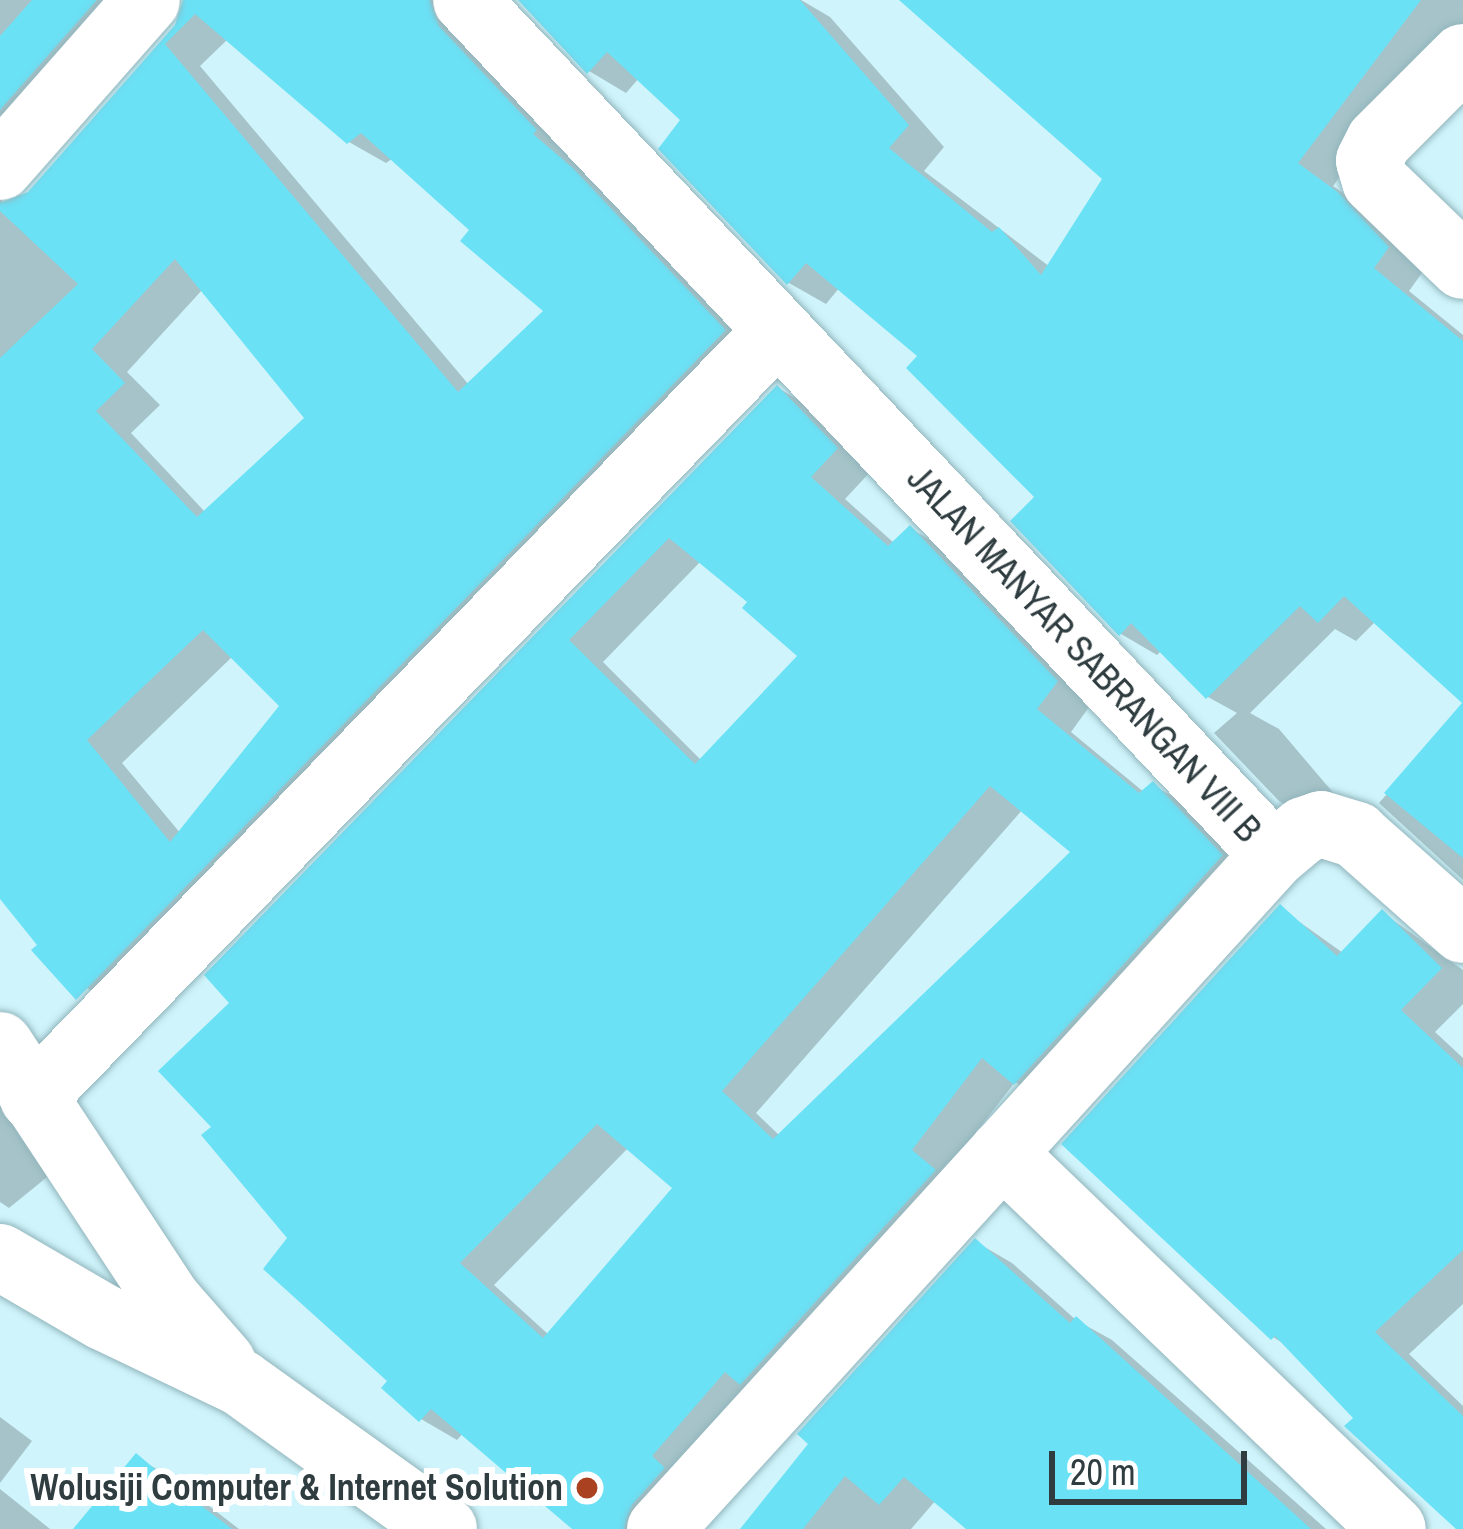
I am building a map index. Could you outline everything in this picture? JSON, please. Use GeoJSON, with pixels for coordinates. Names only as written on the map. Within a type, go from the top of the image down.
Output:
{"type":"FeatureCollection","features":[{"type":"Feature","properties":{"kind":"street"},"geometry":{"type":"LineString","coordinates":[[0,167],[147,0]]}},
{"type":"Feature","properties":{"kind":"street","name":"JALAN MANYAR SABRANGAN VIII B"},"geometry":{"type":"LineString","coordinates":[[466,0],[1274,855],[660,1529]]}},
{"type":"Feature","properties":{"kind":"street"},"geometry":{"type":"LineString","coordinates":[[1463,57],[1370,154],[1375,181],[1463,266]]}},
{"type":"Feature","properties":{"kind":"street"},"geometry":{"type":"LineString","coordinates":[[242,1383],[169,1301],[17,1072],[778,330]]}},
{"type":"Feature","properties":{"kind":"street"},"geometry":{"type":"LineString","coordinates":[[1274,855],[1313,824],[1344,829],[1463,930]]}},
{"type":"Feature","properties":{"kind":"street"},"geometry":{"type":"LineString","coordinates":[[1002,1153],[1393,1529]]}},
{"type":"Feature","properties":{"kind":"street"},"geometry":{"type":"LineString","coordinates":[[0,1257],[104,1318],[242,1383],[444,1529]]}},
{"type":"Feature","properties":{"kind":"building"},"geometry":{"type":"Polygon","coordinates":[[[32,0],[97,0],[0,110],[0,36],[32,0]]]}},
{"type":"Feature","properties":{"kind":"building"},"geometry":{"type":"Polygon","coordinates":[[[183,0],[430,0],[439,26],[537,130],[533,134],[573,168],[726,330],[76,1000],[31,950],[37,945],[0,899],[0,358],[78,284],[0,211],[0,203],[28,192],[175,25],[183,0]],[[195,14],[165,44],[458,392],[543,311],[460,241],[469,230],[361,133],[347,144],[195,14]],[[175,259],[92,349],[125,383],[96,411],[197,517],[304,418],[175,259]],[[203,630],[87,740],[170,842],[279,706],[203,630]]]}},
{"type":"Feature","properties":{"kind":"building"},"geometry":{"type":"Polygon","coordinates":[[[518,0],[800,0],[909,125],[889,148],[992,232],[999,227],[1041,275],[1102,179],[899,0],[1421,0],[1298,163],[1339,193],[1389,247],[1374,268],[1463,341],[1463,858],[1384,793],[1462,703],[1344,596],[1318,623],[1300,606],[1206,699],[1131,623],[1119,636],[1010,521],[1034,497],[906,368],[917,356],[806,263],[787,285],[658,149],[680,120],[607,52],[587,74],[518,0]]]}},
{"type":"Feature","properties":{"kind":"building"},"geometry":{"type":"Polygon","coordinates":[[[777,385],[838,448],[811,477],[888,546],[910,525],[1058,681],[1037,709],[1139,793],[1153,781],[1223,855],[1014,1085],[982,1058],[912,1150],[936,1170],[740,1385],[725,1372],[652,1456],[665,1468],[632,1505],[624,1529],[572,1529],[431,1409],[419,1422],[381,1388],[387,1381],[263,1269],[287,1238],[201,1135],[211,1127],[158,1071],[229,1003],[204,975],[777,385]],[[669,538],[569,640],[695,764],[797,656],[742,608],[747,602],[669,538]],[[990,786],[722,1091],[773,1139],[1070,852],[990,786]],[[597,1124],[460,1263],[543,1338],[672,1188],[597,1124]]]}},
{"type":"Feature","properties":{"kind":"building"},"geometry":{"type":"Polygon","coordinates":[[[1280,904],[1337,956],[1382,909],[1442,968],[1401,1010],[1463,1068],[1463,1250],[1375,1332],[1463,1416],[1463,1529],[1456,1529],[1344,1426],[1353,1418],[1275,1336],[1271,1340],[1061,1144],[1280,904]]]}},
{"type":"Feature","properties":{"kind":"building"},"geometry":{"type":"Polygon","coordinates":[[[975,1238],[1070,1323],[1076,1316],[1311,1529],[966,1529],[904,1477],[879,1505],[845,1476],[803,1529],[740,1529],[808,1444],[797,1434],[975,1238]]]}},
{"type":"Feature","properties":{"kind":"building"},"geometry":{"type":"Polygon","coordinates":[[[136,1453],[169,1481],[232,1529],[73,1529],[136,1453]]]}},
{"type":"Feature","properties":{"kind":"place","name":"Wolusiji Computer & Internet Solution"},"geometry":{"type":"Point","coordinates":[587,1488]}}]}
